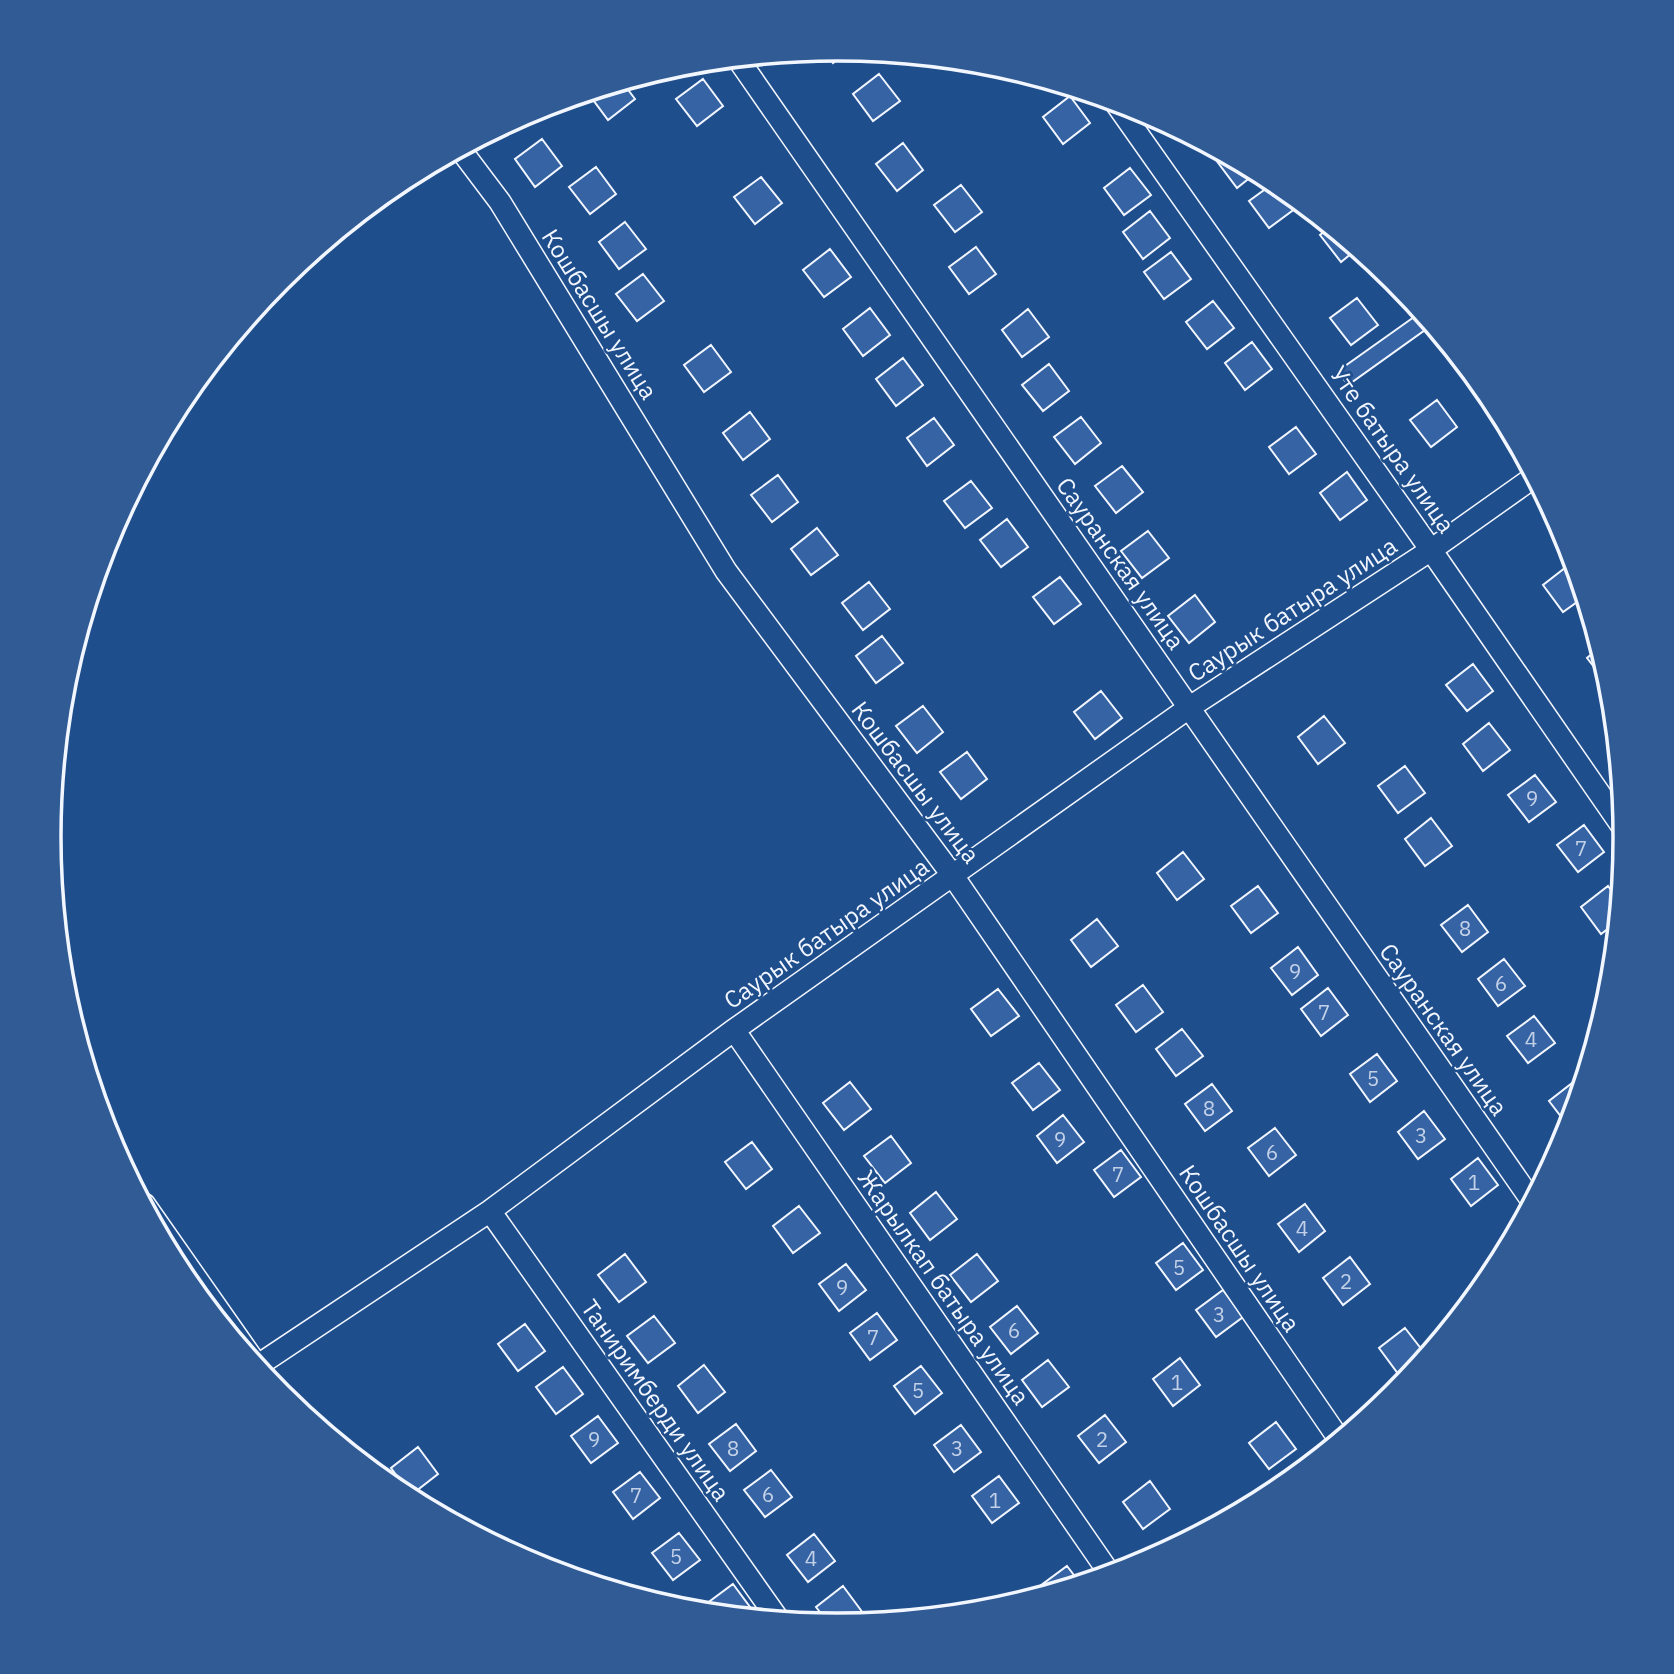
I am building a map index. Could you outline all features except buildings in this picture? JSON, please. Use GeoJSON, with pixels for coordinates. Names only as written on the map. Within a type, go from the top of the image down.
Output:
{"type":"FeatureCollection","features":[{"type":"Feature","properties":{"kind":"street","name":"Сауранская улица"},"geometry":{"type":"LineString","coordinates":[[744,67],[1526,1193]]}},
{"type":"Feature","properties":{"kind":"street","name":"Уте батыра улица"},"geometry":{"type":"LineString","coordinates":[[1125,117],[1612,812]]}},
{"type":"Feature","properties":{"kind":"street","name":"Кошбасшы улица"},"geometry":{"type":"LineString","coordinates":[[465,156],[500,202],[726,571],[953,876],[1334,1432]]}},
{"type":"Feature","properties":{"kind":"street","name":"Саурык батыра улица"},"geometry":{"type":"LineString","coordinates":[[268,1364],[490,1211],[734,1030],[1190,707],[1431,550],[1527,482]]}},
{"type":"Feature","properties":{"kind":"street","name":"Жарылкап батыра улица"},"geometry":{"type":"LineString","coordinates":[[734,1030],[1104,1565]]}},
{"type":"Feature","properties":{"kind":"street","name":"Таниримберди улица"},"geometry":{"type":"LineString","coordinates":[[490,1211],[771,1610]]}}]}
